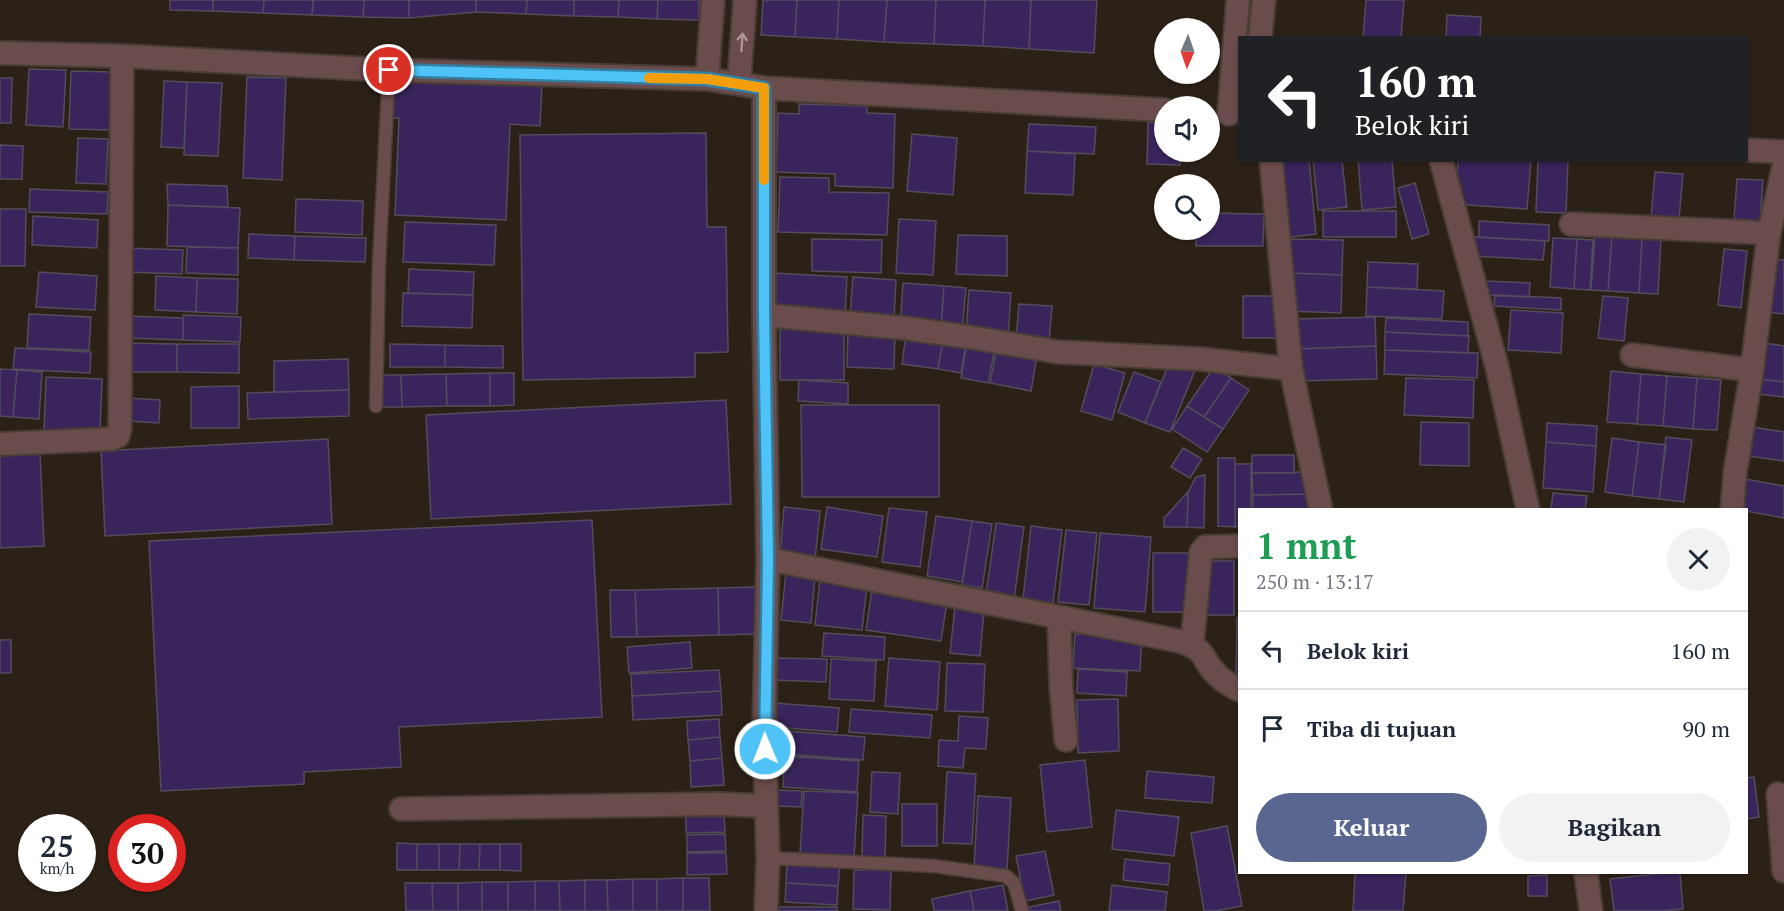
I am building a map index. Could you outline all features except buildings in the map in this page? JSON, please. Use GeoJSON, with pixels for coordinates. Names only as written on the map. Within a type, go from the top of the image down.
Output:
{"type":"FeatureCollection","features":[{"type":"Feature","properties":{"kind":"street"},"geometry":{"type":"LineString","coordinates":[[707,79],[712,0]]}},
{"type":"Feature","properties":{"kind":"street"},"geometry":{"type":"LineString","coordinates":[[739,83],[745,0]]}},
{"type":"Feature","properties":{"kind":"street"},"geometry":{"type":"LineString","coordinates":[[1226,114],[1239,0]]}},
{"type":"Feature","properties":{"kind":"street"},"geometry":{"type":"LineString","coordinates":[[1260,36],[1264,0]]}},
{"type":"Feature","properties":{"kind":"street"},"geometry":{"type":"LineString","coordinates":[[0,53],[122,56],[389,70],[707,79],[764,88],[1154,109]]}},
{"type":"Feature","properties":{"kind":"street"},"geometry":{"type":"LineString","coordinates":[[0,444],[112,439],[118,436],[120,428],[122,56]]}},
{"type":"Feature","properties":{"kind":"street"},"geometry":{"type":"LineString","coordinates":[[764,88],[764,315],[768,559],[764,730],[768,858],[766,911]]}},
{"type":"Feature","properties":{"kind":"street"},"geometry":{"type":"LineString","coordinates":[[1748,150],[1784,152]]}},
{"type":"Feature","properties":{"kind":"street"},"geometry":{"type":"LineString","coordinates":[[1271,162],[1291,369],[1321,508]]}},
{"type":"Feature","properties":{"kind":"street"},"geometry":{"type":"LineString","coordinates":[[1442,162],[1497,367],[1528,508]]}},
{"type":"Feature","properties":{"kind":"street"},"geometry":{"type":"LineString","coordinates":[[1732,508],[1735,473],[1752,370],[1769,233],[1784,165]]}},
{"type":"Feature","properties":{"kind":"street"},"geometry":{"type":"LineString","coordinates":[[1571,224],[1769,233]]}},
{"type":"Feature","properties":{"kind":"street"},"geometry":{"type":"LineString","coordinates":[[764,315],[904,328],[1058,352],[1200,359],[1291,369]]}},
{"type":"Feature","properties":{"kind":"street"},"geometry":{"type":"LineString","coordinates":[[1632,355],[1752,370]]}},
{"type":"Feature","properties":{"kind":"street"},"geometry":{"type":"LineString","coordinates":[[1192,645],[1202,552],[1205,547],[1238,546]]}},
{"type":"Feature","properties":{"kind":"street"},"geometry":{"type":"LineString","coordinates":[[768,559],[1179,641],[1201,651],[1218,676],[1238,689]]}},
{"type":"Feature","properties":{"kind":"street"},"geometry":{"type":"LineString","coordinates":[[1059,617],[1061,686],[1066,740]]}},
{"type":"Feature","properties":{"kind":"street"},"geometry":{"type":"LineString","coordinates":[[1778,794],[1784,871]]}},
{"type":"Feature","properties":{"kind":"street"},"geometry":{"type":"LineString","coordinates":[[401,809],[720,804],[766,806]]}},
{"type":"Feature","properties":{"kind":"street"},"geometry":{"type":"LineString","coordinates":[[1586,874],[1591,911]]}},
{"type":"Feature","properties":{"kind":"lane"},"geometry":{"type":"LineString","coordinates":[[376,406],[379,263],[389,70]]}},
{"type":"Feature","properties":{"kind":"lane"},"geometry":{"type":"LineString","coordinates":[[768,858],[934,866],[1006,876],[1014,884],[1022,911]]}},
{"type":"Feature","properties":{"kind":"slow traffic"},"geometry":{"type":"LineString","coordinates":[[649,78],[707,79],[764,88],[764,180]]}},
{"type":"Feature","properties":{"kind":"route"},"geometry":{"type":"LineString","coordinates":[[389,70],[707,79],[764,88],[764,315],[768,559],[765,749]]}}]}
